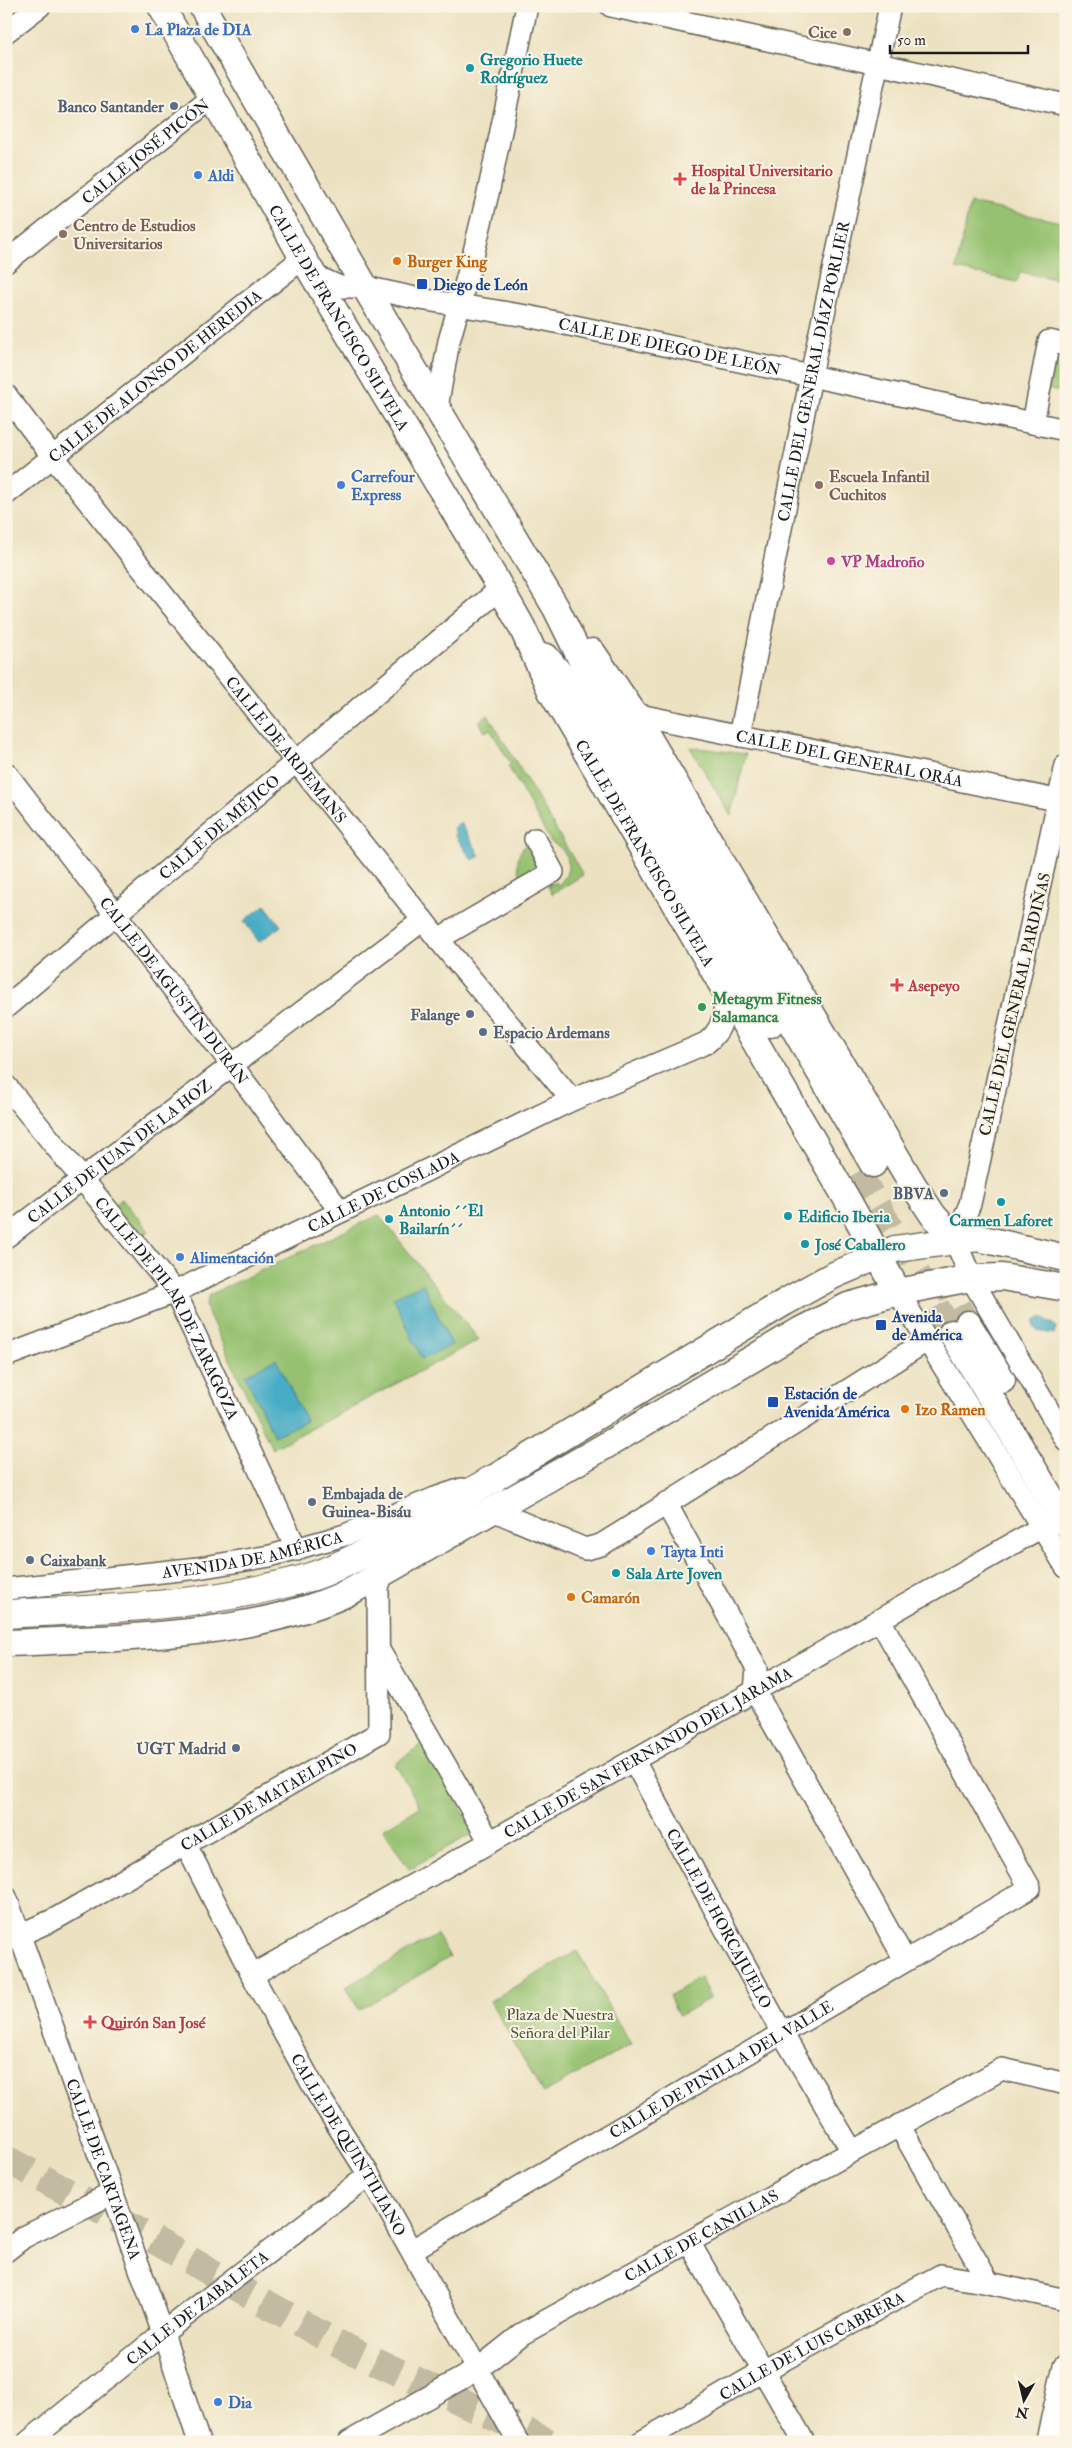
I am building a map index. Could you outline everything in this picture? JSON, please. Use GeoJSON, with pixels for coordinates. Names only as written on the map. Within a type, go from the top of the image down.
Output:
{"type":"FeatureCollection","features":[{"type":"Feature","properties":{"kind":"highway"},"geometry":{"type":"LineString","coordinates":[[6,1614],[154,1605],[212,1599],[304,1580],[377,1546],[493,1479]]}},
{"type":"Feature","properties":{"kind":"main road","name":"CALLE DE FRANCISCO SILVELA"},"geometry":{"type":"LineString","coordinates":[[161,6],[308,267],[522,627],[551,691],[848,1201],[898,1292]]}},
{"type":"Feature","properties":{"kind":"main road","name":"CALLE DE FRANCISCO SILVELA"},"geometry":{"type":"LineString","coordinates":[[202,6],[365,287],[556,608],[589,675],[866,1168],[566,681],[522,627]]}},
{"type":"Feature","properties":{"kind":"main road","name":"CALLE DE FRANCISCO SILVELA"},"geometry":{"type":"LineString","coordinates":[[556,608],[602,663],[913,1185],[933,1215],[955,1240]]}},
{"type":"Feature","properties":{"kind":"main road","name":"AVENIDA DE AMÉRICA"},"geometry":{"type":"LineString","coordinates":[[493,1479],[785,1302],[832,1276],[895,1249],[978,1238],[1066,1258]]}},
{"type":"Feature","properties":{"kind":"main road"},"geometry":{"type":"LineString","coordinates":[[6,1643],[192,1630],[264,1620],[338,1598],[801,1330],[848,1306],[898,1292],[971,1278],[1002,1277],[1066,1288]]}},
{"type":"Feature","properties":{"kind":"main road","name":"CALLE DE FRANCISCO SILVELA"},"geometry":{"type":"LineString","coordinates":[[949,1332],[1066,1489]]}},
{"type":"Feature","properties":{"kind":"main road","name":"CALLE DE FRANCISCO SILVELA"},"geometry":{"type":"LineString","coordinates":[[949,1332],[1054,1525]]}},
{"type":"Feature","properties":{"kind":"main road"},"geometry":{"type":"LineString","coordinates":[[1049,2442],[1066,2368]]}},
{"type":"Feature","properties":{"kind":"street"},"geometry":{"type":"LineString","coordinates":[[6,32],[40,6]]}},
{"type":"Feature","properties":{"kind":"street"},"geometry":{"type":"LineString","coordinates":[[436,406],[449,341],[460,306],[487,196],[527,6]]}},
{"type":"Feature","properties":{"kind":"street"},"geometry":{"type":"LineString","coordinates":[[611,6],[1066,105]]}},
{"type":"Feature","properties":{"kind":"street","name":"CALLE DEL GENERAL DÍAZ PORLIER"},"geometry":{"type":"LineString","coordinates":[[740,736],[811,376],[890,6]]}},
{"type":"Feature","properties":{"kind":"street","name":"CALLE JOSÉ PICÓN"},"geometry":{"type":"LineString","coordinates":[[6,262],[213,98]]}},
{"type":"Feature","properties":{"kind":"street","name":"CALLE DE DIEGO DE LEÓN"},"geometry":{"type":"LineString","coordinates":[[308,267],[340,287],[365,287],[460,306],[527,316],[1066,430]]}},
{"type":"Feature","properties":{"kind":"street","name":"CALLE DE ALONSO DE HEREDIA"},"geometry":{"type":"LineString","coordinates":[[6,494],[52,456],[308,267]]}},
{"type":"Feature","properties":{"kind":"street"},"geometry":{"type":"LineString","coordinates":[[1033,423],[1049,341],[1066,345]]}},
{"type":"Feature","properties":{"kind":"street","name":"CALLE DE ARDEMANS"},"geometry":{"type":"LineString","coordinates":[[6,395],[52,456],[438,939],[572,1100]]}},
{"type":"Feature","properties":{"kind":"street","name":"CALLE DE MÉJICO"},"geometry":{"type":"LineString","coordinates":[[6,1007],[500,589]]}},
{"type":"Feature","properties":{"kind":"street","name":"CALLE DEL GENERAL ORÁA"},"geometry":{"type":"LineString","coordinates":[[634,714],[1062,802]]}},
{"type":"Feature","properties":{"kind":"street","name":"CALLE DEL GENERAL PARDIÑAS"},"geometry":{"type":"LineString","coordinates":[[955,1240],[970,1204],[1062,802],[1066,765]]}},
{"type":"Feature","properties":{"kind":"street","name":"CALLE DE AGUSTÍN DURÁN"},"geometry":{"type":"LineString","coordinates":[[6,773],[340,1211]]}},
{"type":"Feature","properties":{"kind":"street"},"geometry":{"type":"LineString","coordinates":[[438,939],[553,872],[535,839]]}},
{"type":"Feature","properties":{"kind":"street","name":"CALLE DE JUAN DE LA HOZ"},"geometry":{"type":"LineString","coordinates":[[6,1237],[423,920]]}},
{"type":"Feature","properties":{"kind":"street","name":"CALLE DE COSLADA"},"geometry":{"type":"LineString","coordinates":[[6,1356],[176,1292],[572,1100],[706,1043],[715,1036],[722,1026],[727,993]]}},
{"type":"Feature","properties":{"kind":"street","name":"CALLE DE PILAR DE ZARAGOZA"},"geometry":{"type":"LineString","coordinates":[[6,1086],[176,1292],[297,1550]]}},
{"type":"Feature","properties":{"kind":"street","name":"CALLE DE FRANCISCO SILVELA"},"geometry":{"type":"LineString","coordinates":[[955,1240],[971,1278],[1066,1440]]}},
{"type":"Feature","properties":{"kind":"street","name":"CALLE DE FRANCISCO SILVELA"},"geometry":{"type":"LineString","coordinates":[[898,1292],[949,1332]]}},
{"type":"Feature","properties":{"kind":"street"},"geometry":{"type":"LineString","coordinates":[[492,1510],[585,1549],[601,1545],[666,1503],[949,1332]]}},
{"type":"Feature","properties":{"kind":"street","name":"AVENIDA DE AMÉRICA"},"geometry":{"type":"LineString","coordinates":[[6,1589],[198,1568],[297,1550],[344,1535],[435,1498],[493,1479]]}},
{"type":"Feature","properties":{"kind":"street"},"geometry":{"type":"LineString","coordinates":[[666,1503],[757,1669],[755,1691],[905,1960]]}},
{"type":"Feature","properties":{"kind":"street","name":"CALLE DE FRANCISCO SILVELA"},"geometry":{"type":"LineString","coordinates":[[1054,1525],[1066,1567]]}},
{"type":"Feature","properties":{"kind":"street","name":"CALLE DE SAN FERNANDO DEL JARAMA"},"geometry":{"type":"LineString","coordinates":[[252,1975],[634,1761],[880,1620],[1054,1525]]}},
{"type":"Feature","properties":{"kind":"street","name":"CALLE DE MATAELPINO"},"geometry":{"type":"LineString","coordinates":[[13,1939],[186,1845],[379,1733],[378,1588],[382,1574]]}},
{"type":"Feature","properties":{"kind":"street","name":"CALLE DE PINILLA DEL VALLE"},"geometry":{"type":"LineString","coordinates":[[412,2250],[1030,1888],[880,1620]]}},
{"type":"Feature","properties":{"kind":"street"},"geometry":{"type":"LineString","coordinates":[[378,1649],[490,1842]]}},
{"type":"Feature","properties":{"kind":"street","name":"CALLE DE HORCAJUELO"},"geometry":{"type":"LineString","coordinates":[[634,1761],[782,2033],[852,2151]]}},
{"type":"Feature","properties":{"kind":"street","name":"CALLE DE QUINTILIANO"},"geometry":{"type":"LineString","coordinates":[[186,1845],[252,1975],[317,2093],[369,2175],[518,2442]]}},
{"type":"Feature","properties":{"kind":"street","name":"CALLE DE CARTAGENA"},"geometry":{"type":"LineString","coordinates":[[6,1897],[13,1939],[113,2193],[163,2333],[199,2442]]}},
{"type":"Feature","properties":{"kind":"street","name":"CALLE DE CANILLAS"},"geometry":{"type":"LineString","coordinates":[[349,2442],[478,2370],[522,2334],[1002,2069],[1066,2084]]}},
{"type":"Feature","properties":{"kind":"street"},"geometry":{"type":"LineString","coordinates":[[899,2125],[989,2283]]}},
{"type":"Feature","properties":{"kind":"street","name":"CALLE DE ZABALETA"},"geometry":{"type":"LineString","coordinates":[[28,2442],[163,2333],[369,2175]]}},
{"type":"Feature","properties":{"kind":"street"},"geometry":{"type":"LineString","coordinates":[[6,2250],[24,2237],[113,2193]]}},
{"type":"Feature","properties":{"kind":"street"},"geometry":{"type":"LineString","coordinates":[[689,2242],[804,2442]]}},
{"type":"Feature","properties":{"kind":"street","name":"CALLE DE LUIS CABRERA"},"geometry":{"type":"LineString","coordinates":[[641,2442],[764,2371],[941,2274],[1066,2300]]}},
{"type":"Feature","properties":{"kind":"green space"},"geometry":{"type":"Polygon","coordinates":[[[970,203],[1066,223],[1066,281],[1020,272],[1017,282],[956,269],[970,203]]]}},
{"type":"Feature","properties":{"kind":"green space"},"geometry":{"type":"Polygon","coordinates":[[[1047,338],[1066,342],[1066,393],[1037,387],[1047,338]]]}},
{"type":"Feature","properties":{"kind":"green space"},"geometry":{"type":"Polygon","coordinates":[[[488,715],[583,875],[552,894],[548,886],[556,882],[558,885],[563,880],[568,868],[566,856],[558,846],[551,842],[508,766],[511,764],[490,729],[485,732],[479,721],[488,715]]]}},
{"type":"Feature","properties":{"kind":"green space"},"geometry":{"type":"Polygon","coordinates":[[[690,747],[746,754],[731,816],[690,747]]]}},
{"type":"Feature","properties":{"kind":"green space"},"geometry":{"type":"Polygon","coordinates":[[[526,844],[539,870],[523,880],[520,875],[518,862],[520,853],[526,844]]]}},
{"type":"Feature","properties":{"kind":"green space"},"geometry":{"type":"Polygon","coordinates":[[[122,1199],[149,1231],[137,1241],[110,1208],[122,1199]]]}},
{"type":"Feature","properties":{"kind":"green space"},"geometry":{"type":"Polygon","coordinates":[[[379,1215],[479,1340],[272,1449],[205,1306],[209,1295],[379,1215]]]}},
{"type":"Feature","properties":{"kind":"green space"},"geometry":{"type":"Polygon","coordinates":[[[422,1744],[475,1832],[409,1869],[383,1829],[420,1807],[395,1764],[422,1744]]]}},
{"type":"Feature","properties":{"kind":"green space"},"geometry":{"type":"Polygon","coordinates":[[[437,1935],[450,1957],[359,2010],[346,1987],[437,1935]]]}},
{"type":"Feature","properties":{"kind":"green space","name":"Plaza de Nuestra Señora del Pilar"},"geometry":{"type":"Polygon","coordinates":[[[577,1951],[631,2045],[543,2093],[490,2001],[577,1951]]]}},
{"type":"Feature","properties":{"kind":"green space"},"geometry":{"type":"Polygon","coordinates":[[[700,1977],[710,1998],[679,2016],[669,1996],[700,1977]]]}},
{"type":"Feature","properties":{"kind":"water"},"geometry":{"type":"Polygon","coordinates":[[[461,823],[480,856],[472,860],[454,834],[456,833],[453,828],[461,823]]]}},
{"type":"Feature","properties":{"kind":"water"},"geometry":{"type":"Polygon","coordinates":[[[265,905],[281,926],[259,942],[244,921],[265,905]]]}},
{"type":"Feature","properties":{"kind":"water"},"geometry":{"type":"Polygon","coordinates":[[[423,1284],[452,1345],[422,1359],[393,1297],[423,1284]]]}},
{"type":"Feature","properties":{"kind":"water"},"geometry":{"type":"Polygon","coordinates":[[[1043,1317],[1048,1323],[1052,1323],[1056,1327],[1054,1334],[1037,1331],[1034,1327],[1034,1320],[1043,1317]]]}},
{"type":"Feature","properties":{"kind":"water"},"geometry":{"type":"Polygon","coordinates":[[[276,1359],[306,1421],[274,1436],[245,1375],[276,1359]]]}},
{"type":"Feature","properties":{"kind":"tunnel"},"geometry":{"type":"LineString","coordinates":[[858,1172],[952,1333]]}},
{"type":"Feature","properties":{"kind":"tunnel"},"geometry":{"type":"LineString","coordinates":[[938,1273],[968,1324]]}},
{"type":"Feature","properties":{"kind":"tunnel"},"geometry":{"type":"LineString","coordinates":[[6,2159],[103,2211],[334,2342],[548,2442]]}},
{"type":"Feature","properties":{"kind":"place","name":"La Plaza de DIA"},"geometry":{"type":"Point","coordinates":[135,29]}},
{"type":"Feature","properties":{"kind":"place","name":"Cice"},"geometry":{"type":"Point","coordinates":[847,32]}},
{"type":"Feature","properties":{"kind":"place","name":"Gregorio Huete Rodríguez"},"geometry":{"type":"Point","coordinates":[470,68]}},
{"type":"Feature","properties":{"kind":"place","name":"Banco Santander"},"geometry":{"type":"Point","coordinates":[174,106]}},
{"type":"Feature","properties":{"kind":"place","name":"Aldi"},"geometry":{"type":"Point","coordinates":[198,175]}},
{"type":"Feature","properties":{"kind":"place","name":"Hospital Universitario de la Princesa"},"geometry":{"type":"Point","coordinates":[680,179]}},
{"type":"Feature","properties":{"kind":"place","name":"Centro de Estudios Universitarios"},"geometry":{"type":"Point","coordinates":[63,234]}},
{"type":"Feature","properties":{"kind":"place","name":"Burger King"},"geometry":{"type":"Point","coordinates":[397,261]}},
{"type":"Feature","properties":{"kind":"place","name":"Diego de León"},"geometry":{"type":"Point","coordinates":[422,284]}},
{"type":"Feature","properties":{"kind":"place","name":"Carrefour Express"},"geometry":{"type":"Point","coordinates":[341,485]}},
{"type":"Feature","properties":{"kind":"place","name":"Escuela Infantil Cuchitos"},"geometry":{"type":"Point","coordinates":[819,485]}},
{"type":"Feature","properties":{"kind":"place","name":"VP Madroño"},"geometry":{"type":"Point","coordinates":[831,561]}},
{"type":"Feature","properties":{"kind":"place","name":"Asepeyo"},"geometry":{"type":"Point","coordinates":[897,985]}},
{"type":"Feature","properties":{"kind":"place","name":"Metagym Fitness Salamanca"},"geometry":{"type":"Point","coordinates":[702,1007]}},
{"type":"Feature","properties":{"kind":"place","name":"Falange"},"geometry":{"type":"Point","coordinates":[470,1014]}},
{"type":"Feature","properties":{"kind":"place","name":"Espacio Ardemans"},"geometry":{"type":"Point","coordinates":[483,1032]}},
{"type":"Feature","properties":{"kind":"place","name":"BBVA"},"geometry":{"type":"Point","coordinates":[944,1193]}},
{"type":"Feature","properties":{"kind":"place","name":"Carmen Laforet"},"geometry":{"type":"Point","coordinates":[1001,1202]}},
{"type":"Feature","properties":{"kind":"place","name":"Edificio Iberia"},"geometry":{"type":"Point","coordinates":[788,1216]}},
{"type":"Feature","properties":{"kind":"place","name":"Antonio ´´El Bailarín´´"},"geometry":{"type":"Point","coordinates":[389,1219]}},
{"type":"Feature","properties":{"kind":"place","name":"José Caballero"},"geometry":{"type":"Point","coordinates":[805,1244]}},
{"type":"Feature","properties":{"kind":"place","name":"Alimentación"},"geometry":{"type":"Point","coordinates":[180,1257]}},
{"type":"Feature","properties":{"kind":"place","name":"Avenida de América"},"geometry":{"type":"Point","coordinates":[881,1325]}},
{"type":"Feature","properties":{"kind":"place","name":"Estación de Avenida América"},"geometry":{"type":"Point","coordinates":[773,1402]}},
{"type":"Feature","properties":{"kind":"place","name":"Izo Ramen"},"geometry":{"type":"Point","coordinates":[905,1409]}},
{"type":"Feature","properties":{"kind":"place","name":"Embajada de Guinea-Bisáu"},"geometry":{"type":"Point","coordinates":[312,1502]}},
{"type":"Feature","properties":{"kind":"place","name":"Tayta Inti"},"geometry":{"type":"Point","coordinates":[651,1551]}},
{"type":"Feature","properties":{"kind":"place","name":"Caixabank"},"geometry":{"type":"Point","coordinates":[30,1560]}},
{"type":"Feature","properties":{"kind":"place","name":"Sala Arte Joven"},"geometry":{"type":"Point","coordinates":[616,1573]}},
{"type":"Feature","properties":{"kind":"place","name":"Camarón"},"geometry":{"type":"Point","coordinates":[571,1597]}},
{"type":"Feature","properties":{"kind":"place","name":"UGT Madrid"},"geometry":{"type":"Point","coordinates":[236,1748]}},
{"type":"Feature","properties":{"kind":"place","name":"Quirón San José"},"geometry":{"type":"Point","coordinates":[90,2022]}},
{"type":"Feature","properties":{"kind":"place","name":"Dia"},"geometry":{"type":"Point","coordinates":[218,2402]}}]}
